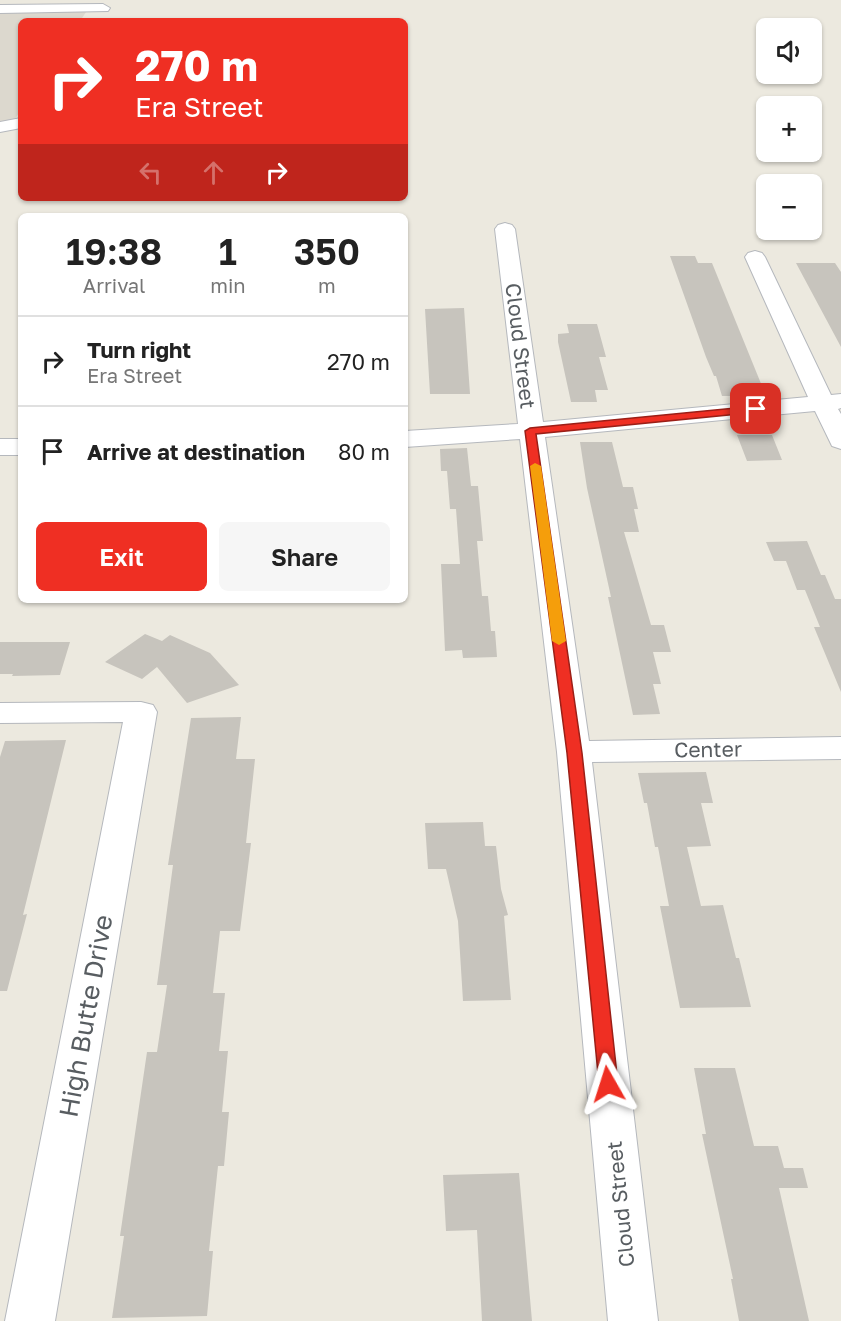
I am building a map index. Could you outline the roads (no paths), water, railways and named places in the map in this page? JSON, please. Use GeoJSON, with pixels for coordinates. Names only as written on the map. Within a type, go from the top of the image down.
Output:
{"type":"FeatureCollection","features":[{"type":"Feature","properties":{"kind":"street"},"geometry":{"type":"LineString","coordinates":[[0,9],[104,4]]}},
{"type":"Feature","properties":{"kind":"street"},"geometry":{"type":"LineString","coordinates":[[96,18],[104,4]]}},
{"type":"Feature","properties":{"kind":"street"},"geometry":{"type":"LineString","coordinates":[[0,127],[18,124]]}},
{"type":"Feature","properties":{"kind":"street","name":"Cloud Street"},"geometry":{"type":"LineString","coordinates":[[506,229],[530,431],[574,753],[633,1321]]}},
{"type":"Feature","properties":{"kind":"street"},"geometry":{"type":"LineString","coordinates":[[755,257],[832,402],[841,441]]}},
{"type":"Feature","properties":{"kind":"street"},"geometry":{"type":"LineString","coordinates":[[408,439],[530,431],[832,402]]}},
{"type":"Feature","properties":{"kind":"street"},"geometry":{"type":"LineString","coordinates":[[0,447],[18,447]]}},
{"type":"Feature","properties":{"kind":"street","name":"High Butte Drive"},"geometry":{"type":"LineString","coordinates":[[0,713],[141,711],[30,1321]]}},
{"type":"Feature","properties":{"kind":"street","name":"Center"},"geometry":{"type":"LineString","coordinates":[[574,753],[841,748]]}}]}
